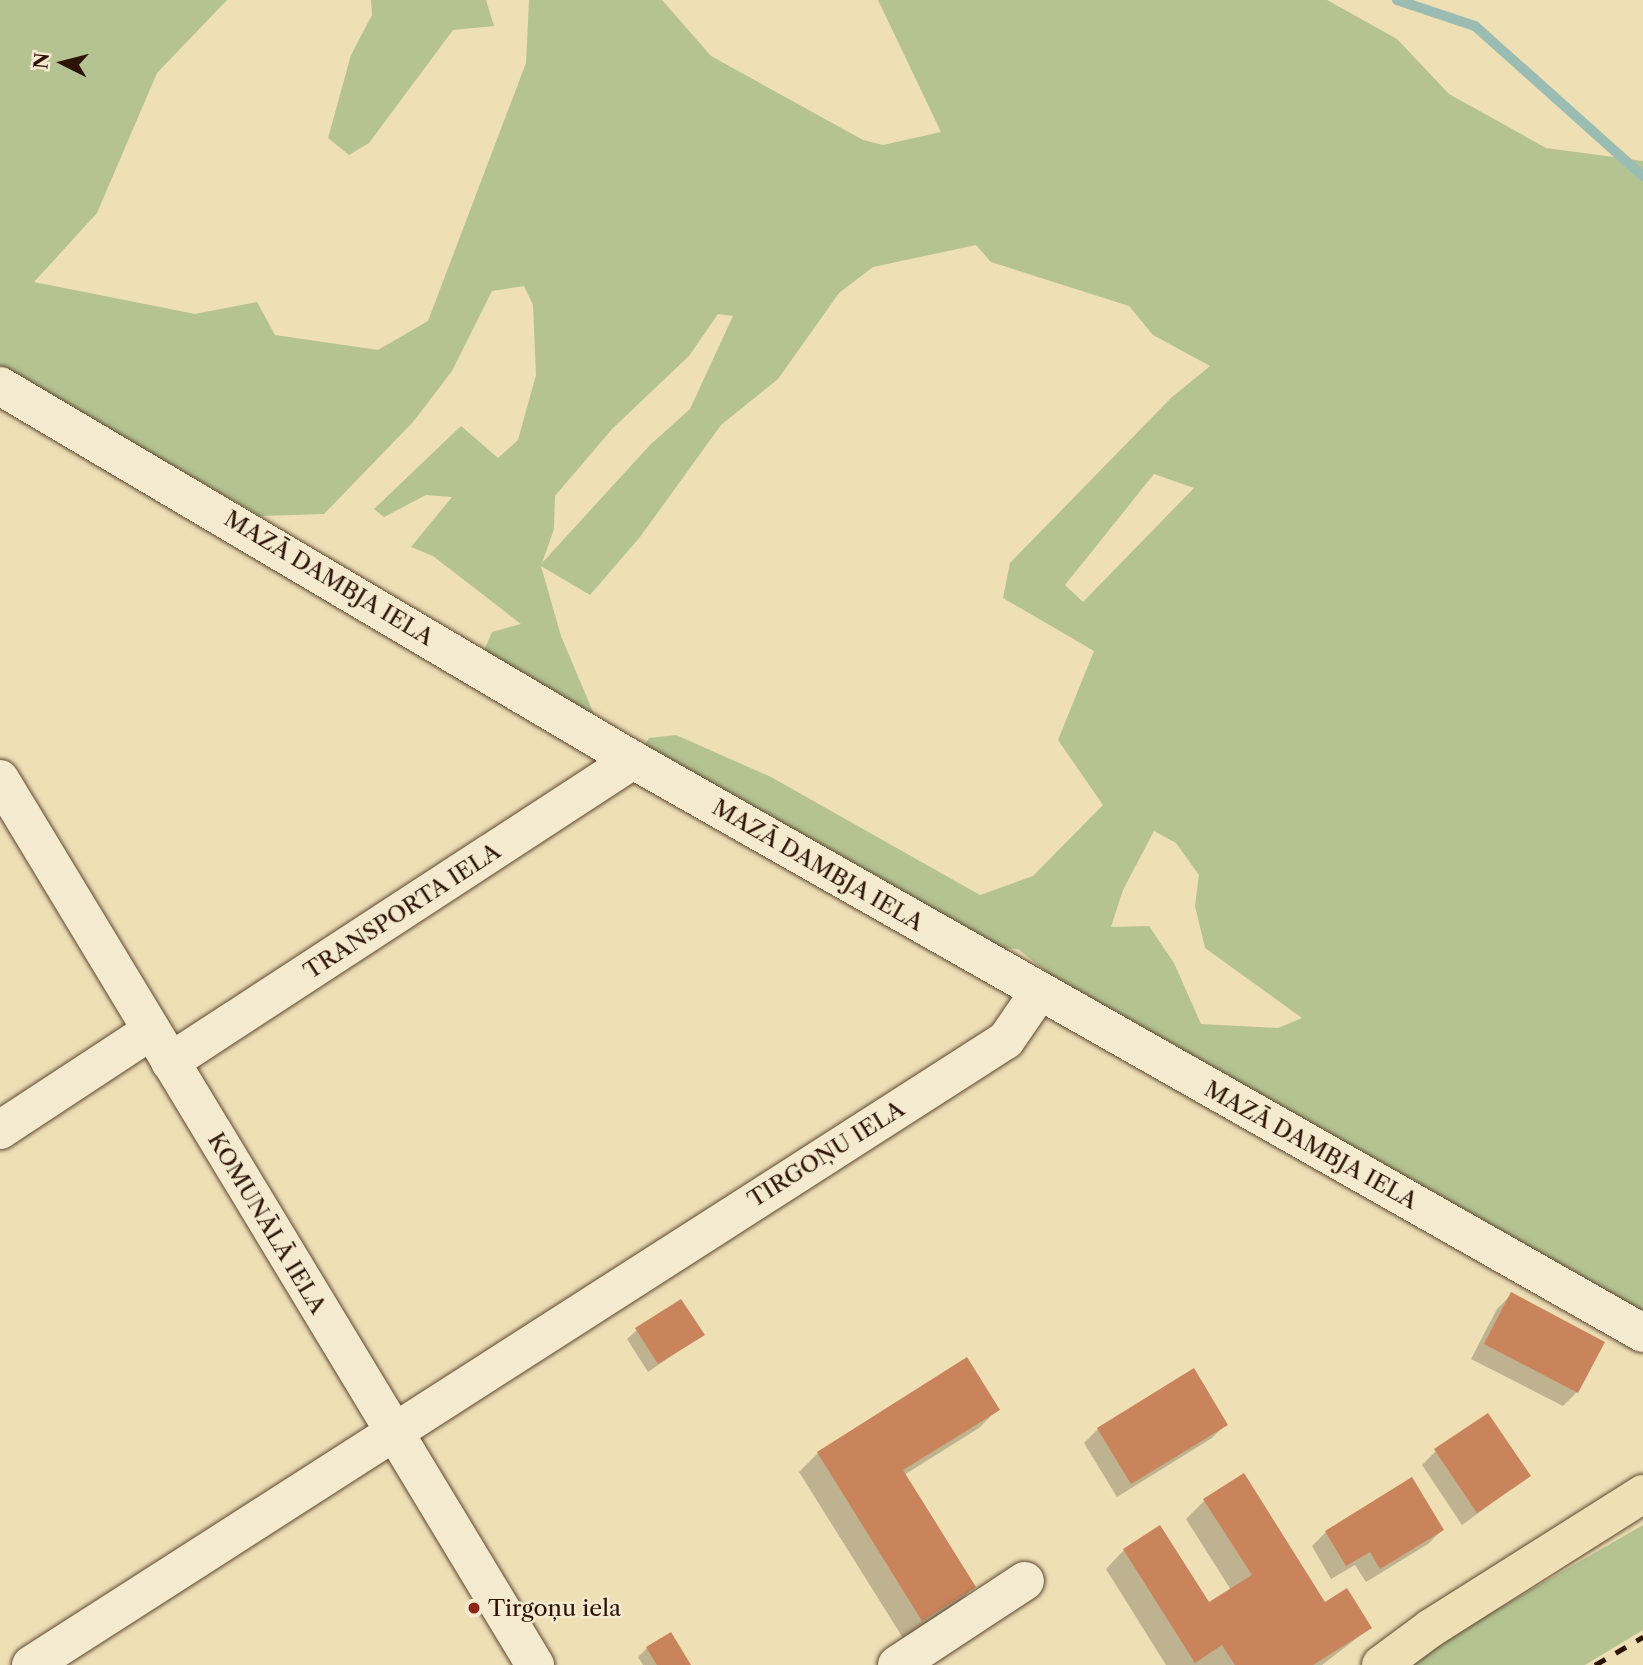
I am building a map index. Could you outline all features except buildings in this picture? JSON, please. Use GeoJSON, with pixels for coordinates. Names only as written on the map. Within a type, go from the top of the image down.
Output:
{"type":"FeatureCollection","features":[{"type":"Feature","properties":{"kind":"main road"},"geometry":{"type":"LineString","coordinates":[[1381,1665],[1431,1628],[1643,1494]]}},
{"type":"Feature","properties":{"kind":"street","name":"MAZĀ DAMBJA IELA"},"geometry":{"type":"LineString","coordinates":[[0,386],[633,760],[1643,1333]]}},
{"type":"Feature","properties":{"kind":"street","name":"TRANSPORTA IELA"},"geometry":{"type":"LineString","coordinates":[[0,1130],[161,1047],[633,760]]}},
{"type":"Feature","properties":{"kind":"street","name":"KOMUNĀLĀ IELA"},"geometry":{"type":"LineString","coordinates":[[0,779],[391,1431],[535,1665]]}},
{"type":"Feature","properties":{"kind":"street","name":"TIRGOŅU IELA"},"geometry":{"type":"LineString","coordinates":[[31,1665],[391,1431],[1006,1040],[1039,992]]}},
{"type":"Feature","properties":{"kind":"street"},"geometry":{"type":"LineString","coordinates":[[897,1665],[1025,1581]]}},
{"type":"Feature","properties":{"kind":"green space"},"geometry":{"type":"Polygon","coordinates":[[[0,0],[227,0],[157,73],[97,213],[34,282],[195,314],[257,302],[275,335],[378,350],[428,321],[526,63],[529,0],[662,0],[711,56],[863,140],[883,145],[941,132],[878,0],[1327,0],[1397,39],[1449,94],[1546,148],[1643,161],[1643,1321],[1058,981],[1018,949],[997,948],[641,751],[649,738],[676,735],[771,777],[980,895],[1033,876],[1103,805],[1058,740],[1094,651],[1003,598],[1010,563],[1171,398],[1210,366],[1153,335],[1129,306],[991,262],[976,245],[873,267],[839,293],[778,379],[721,425],[640,537],[590,595],[541,566],[561,636],[599,726],[482,655],[492,632],[521,624],[433,556],[411,547],[452,497],[426,495],[384,517],[374,509],[461,426],[498,458],[518,440],[536,375],[533,305],[524,286],[492,291],[452,371],[413,422],[324,514],[260,516],[0,366],[0,0]],[[718,314],[689,356],[612,429],[555,496],[554,529],[542,563],[650,445],[690,409],[733,316],[718,314]],[[1154,474],[1065,585],[1083,602],[1194,488],[1154,474]],[[1154,831],[1123,890],[1111,927],[1149,926],[1174,963],[1201,1024],[1278,1028],[1302,1018],[1205,948],[1195,906],[1199,875],[1176,843],[1154,831]]]}},
{"type":"Feature","properties":{"kind":"green space"},"geometry":{"type":"Polygon","coordinates":[[[371,0],[486,0],[494,26],[453,30],[369,143],[349,155],[328,138],[351,55],[372,15],[371,0]]]}},
{"type":"Feature","properties":{"kind":"green space"},"geometry":{"type":"Polygon","coordinates":[[[1643,1525],[1643,1630],[1585,1665],[1412,1665],[1465,1628],[1643,1525]]]}},
{"type":"Feature","properties":{"kind":"waterway"},"geometry":{"type":"LineString","coordinates":[[1397,0],[1475,26],[1643,176]]}},
{"type":"Feature","properties":{"kind":"railway"},"geometry":{"type":"LineString","coordinates":[[1595,1665],[1643,1637]]}},
{"type":"Feature","properties":{"kind":"place","name":"Tirgoņu iela"},"geometry":{"type":"Point","coordinates":[474,1608]}}]}
